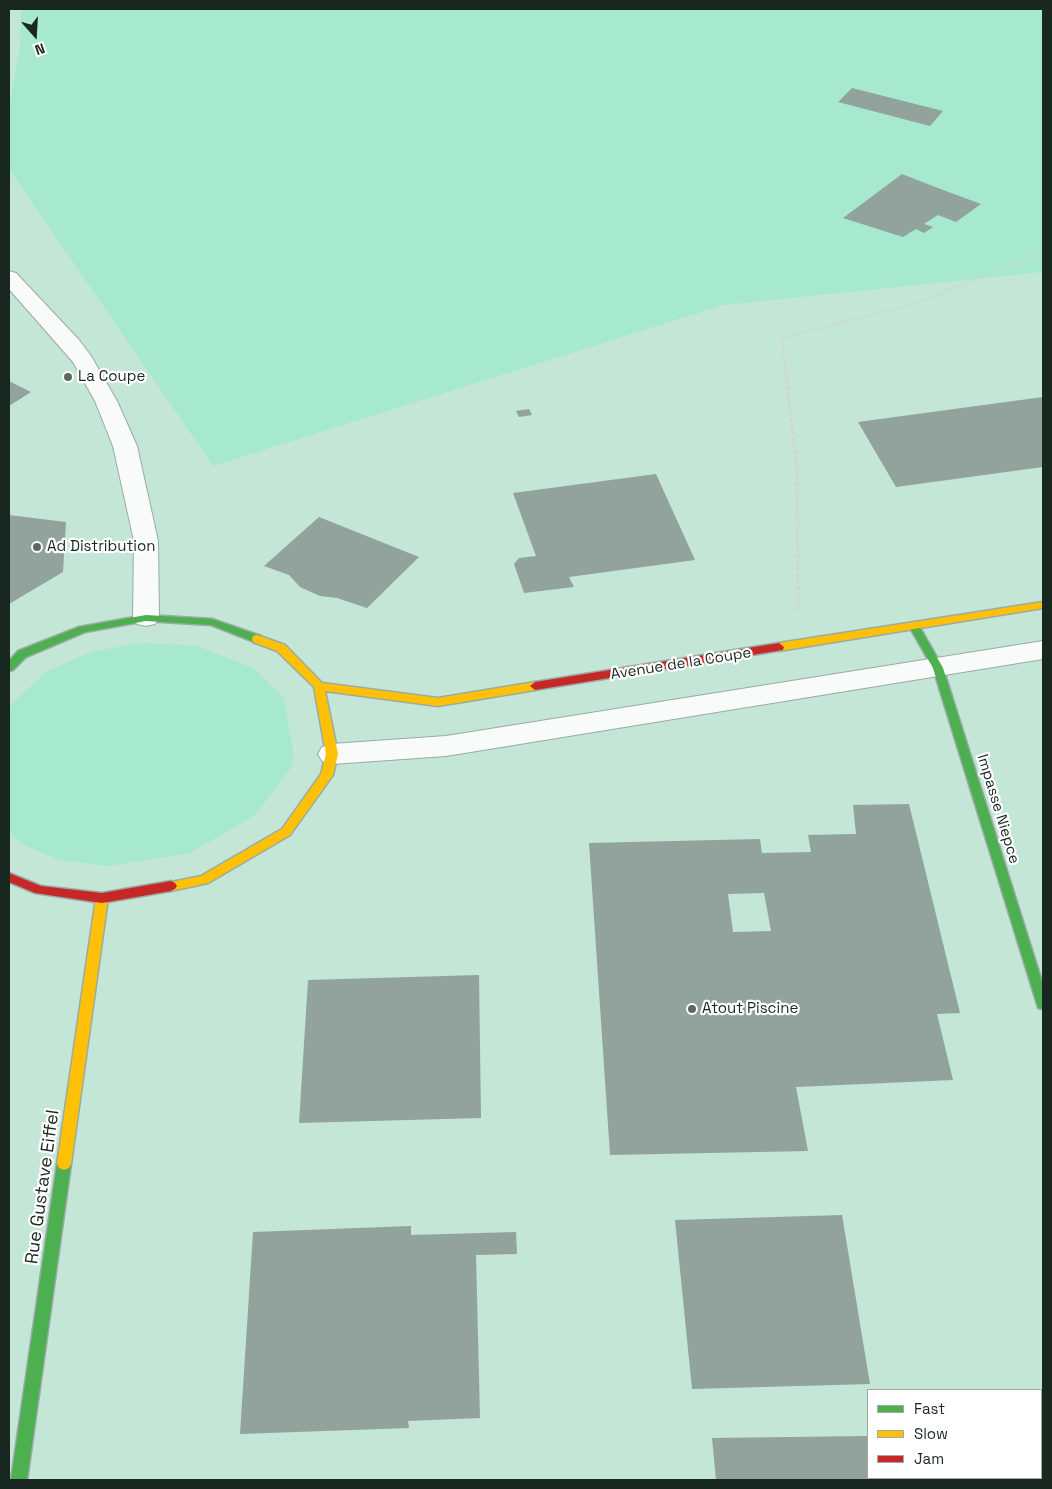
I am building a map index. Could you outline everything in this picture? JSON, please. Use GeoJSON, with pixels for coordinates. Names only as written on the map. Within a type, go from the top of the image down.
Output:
{"type":"FeatureCollection","features":[{"type":"Feature","properties":{"kind":"street"},"geometry":{"type":"LineString","coordinates":[[9,277],[71,345],[83,361],[106,402],[125,446],[146,541],[146,618]]}},
{"type":"Feature","properties":{"kind":"street","name":"Avenue de la Coupe"},"geometry":{"type":"LineString","coordinates":[[319,686],[438,702],[1043,605]]}},
{"type":"Feature","properties":{"kind":"street"},"geometry":{"type":"LineString","coordinates":[[9,667],[22,654],[83,629],[146,618],[212,622],[281,648],[319,686],[332,754],[327,775],[286,832],[204,880],[102,898],[39,890],[9,877]]}},
{"type":"Feature","properties":{"kind":"street","name":"Impasse Niepce"},"geometry":{"type":"LineString","coordinates":[[914,626],[938,668],[1043,1004]]}},
{"type":"Feature","properties":{"kind":"street"},"geometry":{"type":"LineString","coordinates":[[332,754],[446,746],[1043,650]]}},
{"type":"Feature","properties":{"kind":"street","name":"Rue Gustave Eiffel"},"geometry":{"type":"LineString","coordinates":[[19,1480],[102,898]]}},
{"type":"Feature","properties":{"kind":"path"},"geometry":{"type":"LineString","coordinates":[[798,645],[797,468],[782,338],[914,304],[1043,252]]}},
{"type":"Feature","properties":{"kind":"shaded area"},"geometry":{"type":"Polygon","coordinates":[[[9,9],[21,9],[20,47],[9,107],[9,9]]]}},
{"type":"Feature","properties":{"kind":"shaded area"},"geometry":{"type":"Polygon","coordinates":[[[9,169],[213,466],[724,305],[1043,272],[1043,1480],[9,1480],[9,169]]]}},
{"type":"Feature","properties":{"kind":"green space"},"geometry":{"type":"Polygon","coordinates":[[[21,9],[1043,9],[1043,272],[724,305],[213,466],[9,169],[9,107],[20,47],[21,9]]]}},
{"type":"Feature","properties":{"kind":"green space"},"geometry":{"type":"Polygon","coordinates":[[[143,643],[197,646],[253,668],[283,697],[294,755],[290,769],[255,815],[190,853],[108,866],[60,860],[23,845],[9,832],[9,707],[46,672],[93,651],[143,643]]]}},
{"type":"Feature","properties":{"kind":"building"},"geometry":{"type":"Polygon","coordinates":[[[852,88],[943,111],[930,126],[838,102],[852,88]]]}},
{"type":"Feature","properties":{"kind":"building"},"geometry":{"type":"Polygon","coordinates":[[[902,174],[981,204],[956,222],[938,215],[924,224],[933,227],[924,233],[916,229],[903,237],[843,218],[902,174]]]}},
{"type":"Feature","properties":{"kind":"building"},"geometry":{"type":"Polygon","coordinates":[[[9,381],[31,392],[9,406],[9,381]]]}},
{"type":"Feature","properties":{"kind":"building"},"geometry":{"type":"Polygon","coordinates":[[[1043,397],[1043,467],[896,487],[858,422],[1043,397]]]}},
{"type":"Feature","properties":{"kind":"building"},"geometry":{"type":"Polygon","coordinates":[[[529,409],[532,415],[519,417],[516,411],[529,409]]]}},
{"type":"Feature","properties":{"kind":"building"},"geometry":{"type":"Polygon","coordinates":[[[656,474],[695,560],[569,577],[574,587],[524,593],[514,564],[519,558],[536,556],[513,493],[656,474]]]}},
{"type":"Feature","properties":{"kind":"building","name":"Ad Distribution"},"geometry":{"type":"Polygon","coordinates":[[[9,515],[66,522],[63,572],[9,604],[9,515]]]}},
{"type":"Feature","properties":{"kind":"building"},"geometry":{"type":"Polygon","coordinates":[[[319,517],[419,557],[367,608],[337,598],[320,596],[300,587],[289,575],[264,566],[319,517]]]}},
{"type":"Feature","properties":{"kind":"building"},"geometry":{"type":"Polygon","coordinates":[[[909,804],[960,1013],[937,1014],[953,1080],[796,1087],[808,1151],[610,1155],[589,843],[760,839],[762,853],[811,852],[808,835],[856,834],[853,805],[909,804]],[[764,893],[728,894],[733,932],[771,931],[764,893]]]}},
{"type":"Feature","properties":{"kind":"building"},"geometry":{"type":"Polygon","coordinates":[[[479,975],[481,1118],[299,1123],[308,980],[479,975]]]}},
{"type":"Feature","properties":{"kind":"building"},"geometry":{"type":"Polygon","coordinates":[[[842,1215],[870,1384],[692,1389],[675,1220],[842,1215]]]}},
{"type":"Feature","properties":{"kind":"building"},"geometry":{"type":"Polygon","coordinates":[[[411,1226],[411,1235],[516,1232],[517,1254],[476,1255],[480,1418],[408,1421],[409,1428],[240,1434],[253,1232],[411,1226]]]}},
{"type":"Feature","properties":{"kind":"building"},"geometry":{"type":"Polygon","coordinates":[[[1043,1433],[1043,1480],[933,1480],[1042,1479],[1043,1433]]]}},
{"type":"Feature","properties":{"kind":"building"},"geometry":{"type":"Polygon","coordinates":[[[867,1436],[867,1479],[899,1480],[716,1480],[712,1438],[867,1436]]]}},
{"type":"Feature","properties":{"kind":"traffic: fast"},"geometry":{"type":"LineString","coordinates":[[9,667],[22,654],[83,629],[146,618],[212,622],[257,639]]}},
{"type":"Feature","properties":{"kind":"traffic: fast"},"geometry":{"type":"LineString","coordinates":[[914,626],[938,668],[1043,1004]]}},
{"type":"Feature","properties":{"kind":"traffic: fast"},"geometry":{"type":"LineString","coordinates":[[19,1480],[64,1164]]}},
{"type":"Feature","properties":{"kind":"traffic: slow"},"geometry":{"type":"LineString","coordinates":[[779,647],[1043,605]]}},
{"type":"Feature","properties":{"kind":"traffic: slow"},"geometry":{"type":"LineString","coordinates":[[171,886],[204,880],[286,832],[327,775],[332,754],[319,686],[281,648],[257,639]]}},
{"type":"Feature","properties":{"kind":"traffic: slow"},"geometry":{"type":"LineString","coordinates":[[319,686],[438,702],[535,686]]}},
{"type":"Feature","properties":{"kind":"traffic: slow"},"geometry":{"type":"LineString","coordinates":[[64,1164],[102,898]]}},
{"type":"Feature","properties":{"kind":"traffic: jam"},"geometry":{"type":"LineString","coordinates":[[535,686],[779,647]]}},
{"type":"Feature","properties":{"kind":"traffic: jam"},"geometry":{"type":"LineString","coordinates":[[9,877],[39,890],[102,898],[171,886]]}},
{"type":"Feature","properties":{"kind":"place","name":"La Coupe"},"geometry":{"type":"Point","coordinates":[68,377]}},
{"type":"Feature","properties":{"kind":"place","name":"Ad Distribution"},"geometry":{"type":"Point","coordinates":[37,547]}},
{"type":"Feature","properties":{"kind":"place","name":"Atout Piscine"},"geometry":{"type":"Point","coordinates":[692,1009]}}]}
